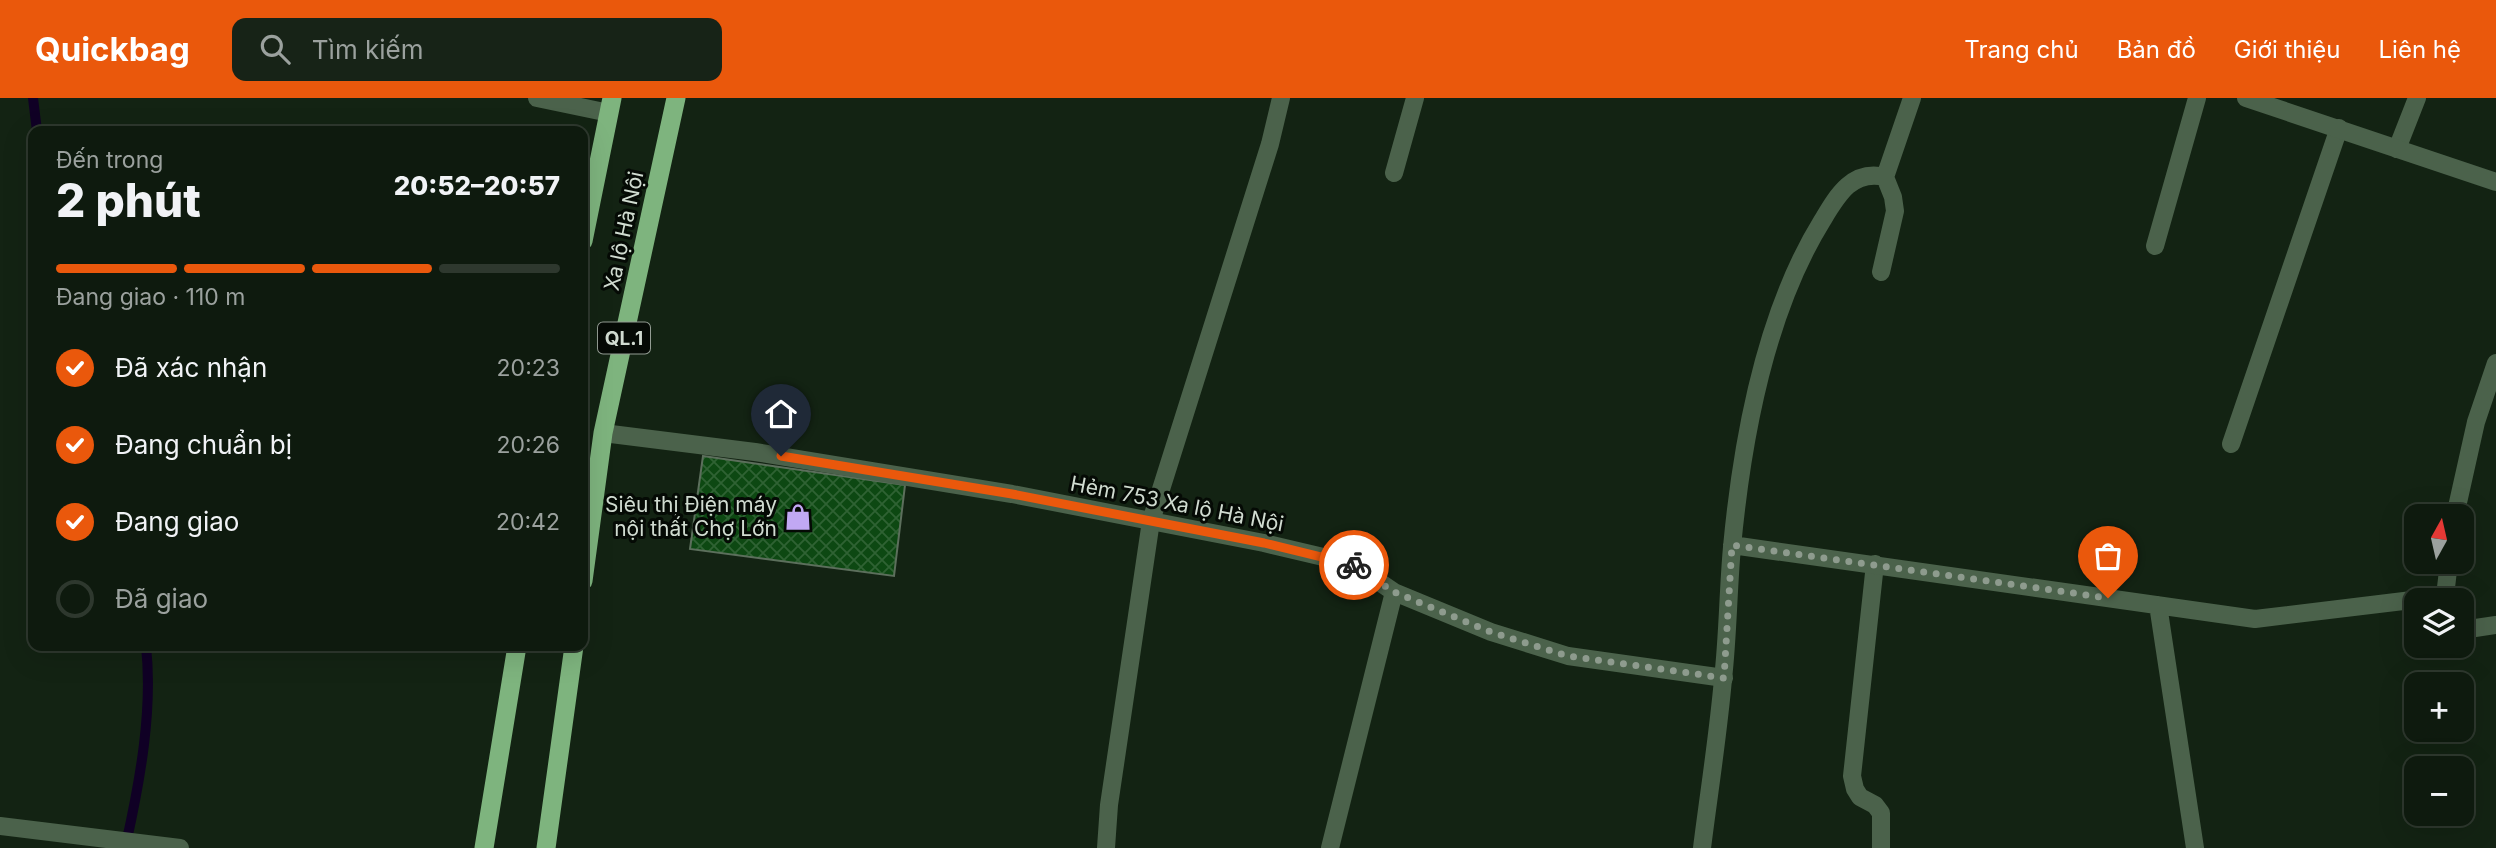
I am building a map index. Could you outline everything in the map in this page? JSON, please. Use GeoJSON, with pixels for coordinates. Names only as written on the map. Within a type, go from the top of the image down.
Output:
{"type":"FeatureCollection","features":[{"type":"Feature","properties":{"kind":"highway","name":"Xa lộ Hà Nội"},"geometry":{"type":"LineString","coordinates":[[588,544],[603,433],[676,98]]}},
{"type":"Feature","properties":{"kind":"highway","name":"Xa lộ Hà Nội"},"geometry":{"type":"LineString","coordinates":[[588,216],[611,105]]}},
{"type":"Feature","properties":{"kind":"highway"},"geometry":{"type":"LineString","coordinates":[[484,848],[516,651]]}},
{"type":"Feature","properties":{"kind":"highway"},"geometry":{"type":"LineString","coordinates":[[546,848],[573,651]]}},
{"type":"Feature","properties":{"kind":"street"},"geometry":{"type":"LineString","coordinates":[[537,98],[611,105]]}},
{"type":"Feature","properties":{"kind":"street"},"geometry":{"type":"LineString","coordinates":[[1106,848],[1109,805],[1152,521],[1270,144],[1281,98]]}},
{"type":"Feature","properties":{"kind":"street"},"geometry":{"type":"LineString","coordinates":[[1394,173],[1415,98]]}},
{"type":"Feature","properties":{"kind":"street"},"geometry":{"type":"LineString","coordinates":[[1881,272],[1895,211],[1885,177],[1912,98]]}},
{"type":"Feature","properties":{"kind":"street"},"geometry":{"type":"LineString","coordinates":[[2155,246],[2197,98]]}},
{"type":"Feature","properties":{"kind":"street"},"geometry":{"type":"LineString","coordinates":[[2246,98],[2496,182]]}},
{"type":"Feature","properties":{"kind":"street"},"geometry":{"type":"LineString","coordinates":[[2397,149],[2417,98]]}},
{"type":"Feature","properties":{"kind":"street"},"geometry":{"type":"LineString","coordinates":[[2231,444],[2339,128]]}},
{"type":"Feature","properties":{"kind":"street"},"geometry":{"type":"LineString","coordinates":[[1702,848],[1724,678],[1732,545],[1751,412],[1769,340],[1797,270],[1820,224],[1839,194],[1852,180],[1875,175],[1885,177]]}},
{"type":"Feature","properties":{"kind":"street"},"geometry":{"type":"LineString","coordinates":[[2458,504],[2476,422],[2496,363]]}},
{"type":"Feature","properties":{"kind":"street","name":"Hẻm 753 Xa lộ Hà Nội"},"geometry":{"type":"LineString","coordinates":[[603,433],[768,454],[1012,494],[1264,543],[1353,564],[1394,592],[1491,632],[1568,656],[1724,678]]}},
{"type":"Feature","properties":{"kind":"street"},"geometry":{"type":"LineString","coordinates":[[1732,545],[2255,619],[2404,603]]}},
{"type":"Feature","properties":{"kind":"street"},"geometry":{"type":"LineString","coordinates":[[1875,564],[1852,776],[1860,797],[1875,805],[1881,813],[1881,848]]}},
{"type":"Feature","properties":{"kind":"street"},"geometry":{"type":"LineString","coordinates":[[1330,848],[1394,592]]}},
{"type":"Feature","properties":{"kind":"street"},"geometry":{"type":"LineString","coordinates":[[2158,605],[2195,848]]}},
{"type":"Feature","properties":{"kind":"street"},"geometry":{"type":"LineString","coordinates":[[2474,628],[2496,625]]}},
{"type":"Feature","properties":{"kind":"street"},"geometry":{"type":"LineString","coordinates":[[0,827],[180,848]]}},
{"type":"Feature","properties":{"kind":"building","name":"Siêu thị Điện máy nội thất Chợ Lớn"},"geometry":{"type":"Polygon","coordinates":[[[703,456],[905,485],[894,576],[690,549],[703,456]]]}},
{"type":"Feature","properties":{"kind":"waterway"},"geometry":{"type":"LineString","coordinates":[[33,98],[36,126]]}},
{"type":"Feature","properties":{"kind":"waterway"},"geometry":{"type":"LineString","coordinates":[[126,844],[140,771],[146,720],[146,651]]}},
{"type":"Feature","properties":{"kind":"way so far"},"geometry":{"type":"LineString","coordinates":[[1354,565],[1394,592],[1491,632],[1568,656],[1724,678],[1732,545],[2108,598]]}},
{"type":"Feature","properties":{"kind":"place","name":"Siêu thị Điện máy nội thất Chợ Lớn"},"geometry":{"type":"Point","coordinates":[798,517]}},
{"type":"Feature","properties":{"kind":"route"},"geometry":{"type":"LineString","coordinates":[[781,456],[1012,494],[1264,543],[1354,565]]}}]}
